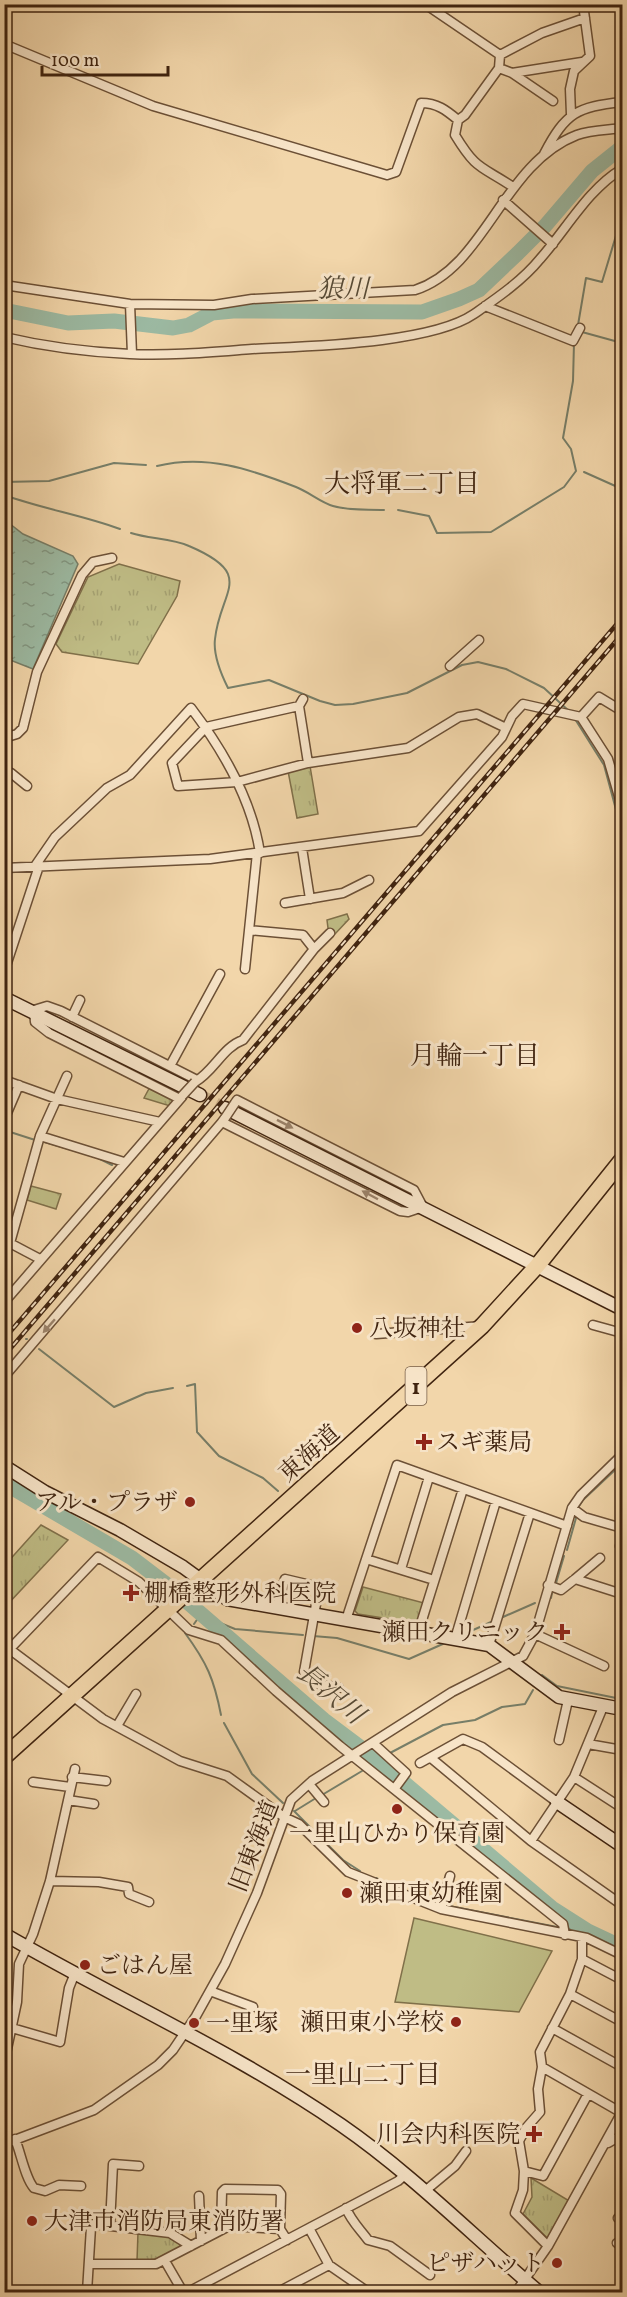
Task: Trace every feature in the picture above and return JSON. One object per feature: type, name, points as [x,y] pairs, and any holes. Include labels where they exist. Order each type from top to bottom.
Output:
[{"type":"highway","name":"東海道","points":[[4,1757],[482,1326],[537,1266],[621,1164]]},
{"type":"street","points":[[4,15],[12,4]]},
{"type":"street","points":[[425,4],[500,55]]},
{"type":"street","points":[[571,114],[571,81],[574,71],[590,56],[583,4]]},
{"type":"street","points":[[500,55],[542,33],[585,18]]},
{"type":"street","points":[[4,44],[153,106],[387,175],[396,172],[421,103],[432,103],[445,109],[458,120]]},
{"type":"street","points":[[500,55],[500,68],[465,115],[458,120],[455,135],[470,160],[478,168],[513,187]]},
{"type":"street","points":[[512,73],[530,68],[582,62]]},
{"type":"street","points":[[500,68],[512,73],[553,101]]},
{"type":"street","points":[[542,158],[571,114],[581,108],[622,102]]},
{"type":"street","points":[[4,285],[130,306],[214,305],[252,299],[415,290],[438,281],[451,268],[486,228],[513,187],[542,158],[578,134],[622,128]]},
{"type":"street","points":[[4,337],[49,348],[132,354],[284,348],[377,339],[450,326],[485,306],[522,278],[553,244],[580,208],[622,169]]},
{"type":"street","points":[[503,200],[553,244]]},
{"type":"street","points":[[130,306],[132,354]]},
{"type":"street","points":[[485,306],[573,341],[580,328]]},
{"type":"street","points":[[4,738],[17,734],[23,728],[37,672],[82,575],[93,562],[112,558]]},
{"type":"street","points":[[450,666],[479,640]]},
{"type":"street","points":[[577,717],[599,697],[622,711]]},
{"type":"street","points":[[309,763],[301,702],[206,727],[172,763],[178,786],[237,782],[309,763],[408,748],[459,717],[477,714],[506,728]]},
{"type":"street","points":[[4,868],[210,859],[419,831],[502,737],[512,716],[523,704],[577,717],[608,759],[622,807]]},
{"type":"street","points":[[4,972],[37,866],[55,837],[107,788],[130,775],[191,708],[206,727],[237,782],[256,824],[258,853],[245,969]]},
{"type":"street","points":[[4,773],[11,773],[27,786]]},
{"type":"street","points":[[302,848],[310,899]]},
{"type":"street","points":[[285,903],[343,893],[369,880]]},
{"type":"street","points":[[249,930],[303,935],[314,949]]},
{"type":"street","points":[[7,1299],[196,1081],[206,1077],[232,1043],[243,1040],[314,949],[330,933]]},
{"type":"street","points":[[170,1066],[220,974]]},
{"type":"street","points":[[4,998],[34,1010],[200,1095]]},
{"type":"street","points":[[72,1017],[80,1000]]},
{"type":"street","points":[[34,1010],[47,1006],[196,1081]]},
{"type":"street","points":[[34,1010],[35,1022],[49,1033],[181,1098]]},
{"type":"street","points":[[40,1259],[7,1241],[39,1140],[67,1076]]},
{"type":"street","points":[[4,1080],[57,1099],[160,1122]]},
{"type":"street","points":[[4,1120],[19,1085]]},
{"type":"street","points":[[4,1377],[226,1113],[423,1207],[622,1309]]},
{"type":"street","points":[[39,1140],[124,1162]]},
{"type":"street","points":[[593,1325],[622,1333]]},
{"type":"street","points":[[376,1334],[482,1326]]},
{"type":"street","name":"旧東海道","points":[[4,2144],[94,2110],[158,2065],[185,2034],[210,1991],[249,1912],[291,1800],[309,1784],[452,1692],[527,1651],[535,1634],[572,1508],[581,1495],[622,1455]]},
{"type":"street","points":[[346,1620],[397,1465],[567,1526]]},
{"type":"street","points":[[4,1466],[45,1492],[145,1545],[227,1599],[489,1645],[550,1693],[568,1700],[622,1709]]},
{"type":"street","points":[[400,1569],[429,1477]]},
{"type":"street","points":[[418,1633],[463,1489]]},
{"type":"street","points":[[455,1639],[496,1501]]},
{"type":"street","points":[[572,1508],[584,1517],[622,1528]]},
{"type":"street","points":[[489,1645],[530,1513]]},
{"type":"street","points":[[565,1935],[563,1924],[354,1756],[276,1691],[221,1640],[189,1630],[177,1600],[139,1582],[98,1557],[6,1650],[103,1719],[180,1761],[223,1774],[284,1817],[299,1824],[348,1872],[441,1909],[565,1935],[582,1938],[622,1955]]},
{"type":"street","points":[[548,1585],[561,1590],[600,1558]]},
{"type":"street","points":[[366,1559],[434,1580]]},
{"type":"street","points":[[276,1608],[285,1579],[319,1587],[304,1672],[314,1683],[339,1688]]},
{"type":"street","points":[[575,1579],[622,1594]]},
{"type":"street","points":[[535,1634],[604,1666]]},
{"type":"street","points":[[117,1726],[136,1694]]},
{"type":"street","points":[[558,1740],[568,1700]]},
{"type":"street","points":[[531,1841],[574,1777],[603,1707]]},
{"type":"street","points":[[420,1763],[463,1739],[482,1747],[622,1846]]},
{"type":"street","points":[[373,1743],[405,1773],[395,1788]]},
{"type":"street","points":[[588,1744],[622,1750]]},
{"type":"street","points":[[431,1758],[531,1841],[622,1905]]},
{"type":"street","points":[[4,2063],[12,2028],[19,1964],[50,1881],[74,1773],[106,1781]]},
{"type":"street","points":[[574,1777],[622,1808]]},
{"type":"street","points":[[33,1782],[70,1787]]},
{"type":"street","points":[[309,1784],[324,1802]]},
{"type":"street","points":[[68,1800],[94,1804]]},
{"type":"street","points":[[441,1909],[450,1876]]},
{"type":"street","points":[[50,1881],[99,1882],[128,1887],[129,1894],[149,1902]]},
{"type":"street","points":[[4,1934],[312,2105],[406,2174],[539,2292]]},
{"type":"street","points":[[548,2246],[515,2212],[523,2190],[524,2171],[519,2141],[526,2128],[540,2112],[538,2089],[542,2067],[540,2052],[570,1994],[582,1959],[582,1938]]},
{"type":"street","points":[[582,1959],[622,1980]]},
{"type":"street","points":[[12,2028],[60,2042],[69,1988],[75,1973]]},
{"type":"street","points":[[210,1991],[253,2007]]},
{"type":"street","points":[[570,1994],[622,2022]]},
{"type":"street","points":[[552,2028],[622,2067]]},
{"type":"street","points":[[516,2292],[548,2246],[622,2112],[542,2067]]},
{"type":"street","points":[[524,2171],[543,2176],[588,2094]]},
{"type":"street","points":[[602,2148],[622,2135]]},
{"type":"street","points":[[15,2139],[24,2160],[28,2180],[34,2188],[45,2191],[59,2185],[81,2186]]},
{"type":"street","points":[[425,2191],[455,2166],[466,2151]]},
{"type":"street","points":[[110,2225],[113,2164],[139,2166]]},
{"type":"street","points":[[188,2292],[406,2174]]},
{"type":"street","points":[[221,2230],[222,2192],[225,2189],[278,2190],[281,2194],[280,2229],[287,2240]]},
{"type":"street","points":[[199,2196],[201,2241]]},
{"type":"street","points":[[345,2208],[351,2222],[359,2226],[368,2240],[390,2246],[430,2275]]},
{"type":"street","points":[[87,2292],[91,2227],[94,2224],[170,2233],[191,2246]]},
{"type":"street","points":[[89,2264],[147,2265],[165,2261],[229,2226],[280,2229]]},
{"type":"street","points":[[309,2228],[329,2265],[366,2292]]},
{"type":"street","points":[[165,2261],[183,2292]]},
{"type":"street","points":[[278,2292],[329,2265]]},
{"type":"green space","points":[[119,564],[180,581],[177,596],[138,664],[62,652],[56,644],[88,577]]},
{"type":"green space","points":[[310,766],[318,814],[297,818],[288,771]]},
{"type":"green space","points":[[347,914],[349,919],[335,934],[328,928],[327,920]]},
{"type":"green space","points":[[151,1085],[176,1099],[170,1106],[144,1098]]},
{"type":"green space","points":[[31,1186],[61,1194],[56,1209],[27,1200]]},
{"type":"green space","points":[[41,1525],[68,1540],[5,1607],[5,1565]]},
{"type":"green space","points":[[363,1587],[424,1603],[419,1621],[415,1623],[358,1614],[355,1611]]},
{"type":"green space","points":[[414,1918],[552,1951],[519,2012],[395,2002]]},
{"type":"green space","points":[[531,2178],[571,2202],[549,2240],[523,2214],[532,2197]]},
{"type":"green space","points":[[138,2232],[166,2235],[182,2241],[183,2246],[157,2259],[137,2261]]},
{"type":"water","points":[[5,520],[23,534],[73,556],[78,564],[33,669],[5,658]]},
{"type":"waterway","name":"狼川","points":[[4,310],[68,323],[114,321],[173,328],[189,325],[212,313],[233,311],[422,312],[479,290],[545,226],[592,171],[622,147]]},
{"type":"waterway","points":[[578,325],[586,278],[602,282],[618,229],[622,229]]},
{"type":"waterway","points":[[582,332],[622,343]]},
{"type":"waterway","points":[[574,343],[573,381],[563,438],[571,449],[576,471]]},
{"type":"waterway","points":[[157,466],[193,462],[228,465],[262,474],[296,487],[339,508],[384,510]]},
{"type":"waterway","points":[[4,482],[49,481],[114,463],[146,465]]},
{"type":"waterway","points":[[398,510],[429,516],[437,533],[491,532],[564,487],[576,471]]},
{"type":"waterway","points":[[584,472],[622,489]]},
{"type":"waterway","points":[[4,495],[120,529]]},
{"type":"waterway","points":[[131,533],[175,541],[189,546],[210,556],[222,566],[228,575],[227,596],[215,639],[218,664],[228,688],[269,680],[320,701],[335,705],[353,704],[407,693],[462,665],[478,662],[506,669],[544,688],[570,712]]},
{"type":"waterway","points":[[575,719],[604,765],[618,817],[622,821]]},
{"type":"waterway","points":[[4,1130],[35,1140]]},
{"type":"waterway","points":[[41,1141],[79,1152]]},
{"type":"waterway","points":[[98,1158],[112,1165]]},
{"type":"waterway","points":[[39,1349],[114,1407],[146,1393],[173,1388]]},
{"type":"waterway","points":[[187,1386],[195,1384],[197,1432],[219,1456],[263,1478],[278,1491]]},
{"type":"waterway","points":[[579,1506],[616,1469]]},
{"type":"waterway","name":"長沢川","points":[[4,1483],[132,1558],[170,1587],[324,1720],[376,1759],[552,1908],[588,1931],[622,1947]]},
{"type":"waterway","points":[[567,1550],[576,1518]]},
{"type":"waterway","points":[[556,1583],[564,1556]]},
{"type":"waterway","points":[[551,1598],[552,1593]]},
{"type":"waterway","points":[[503,1617],[535,1603]]},
{"type":"waterway","points":[[194,1624],[201,1614]]},
{"type":"waterway","points":[[203,1616],[235,1629],[303,1635]]},
{"type":"waterway","points":[[462,1635],[491,1622]]},
{"type":"waterway","points":[[185,1633],[209,1672],[221,1715]]},
{"type":"waterway","points":[[313,1636],[337,1638],[409,1659],[445,1643]]},
{"type":"waterway","points":[[541,1677],[542,1675],[557,1686],[621,1699]]},
{"type":"waterway","points":[[390,1753],[443,1725],[475,1720],[502,1707],[525,1704],[533,1690]]},
{"type":"waterway","points":[[224,1723],[252,1774],[283,1803]]},
{"type":"waterway","name":"長沢川","points":[[374,1763],[385,1756]]},
{"type":"waterway","points":[[322,1795],[362,1771]]},
{"type":"waterway","points":[[295,1811],[316,1798]]},
{"type":"waterway","points":[[294,1811],[343,1860],[360,1871]]},
{"type":"waterway","points":[[376,1878],[382,1881]]},
{"type":"waterway","points":[[413,1893],[436,1902]]},
{"type":"waterway","points":[[449,1906],[557,1927]]},
{"type":"waterway","points":[[569,1928],[581,1930]]},
{"type":"tunnel","points":[[200,1095],[225,1108]]},
{"type":"railway","points":[[4,1339],[622,618]]},
{"type":"railway","points":[[4,1356],[622,634]]},
{"type":"place","name":"八坂神社","points":[[357,1328]]},
{"type":"place","name":"スギ薬局","points":[[424,1442]]},
{"type":"place","name":"アル・プラザ","points":[[190,1502]]},
{"type":"place","name":"棚橋整形外科医院","points":[[131,1593]]},
{"type":"place","name":"瀬田クリニック","points":[[562,1632]]},
{"type":"place","name":"一里山ひかり保育園","points":[[397,1809]]},
{"type":"place","name":"瀬田東幼稚園","points":[[347,1893]]},
{"type":"place","name":"ごはん屋","points":[[85,1965]]},
{"type":"place","name":"瀬田東小学校","points":[[456,2022]]},
{"type":"place","name":"一里塚","points":[[194,2023]]},
{"type":"place","name":"川会内科医院","points":[[534,2134]]},
{"type":"place","name":"大津市消防局東消防署","points":[[32,2221]]},
{"type":"place","name":"ピザハット","points":[[557,2263]]},
{"type":"district","name":"大将軍二丁目","points":[[402,483]]},
{"type":"district","name":"月輪一丁目","points":[[475,1055]]},
{"type":"district","name":"一里山二丁目","points":[[363,2074]]}]
